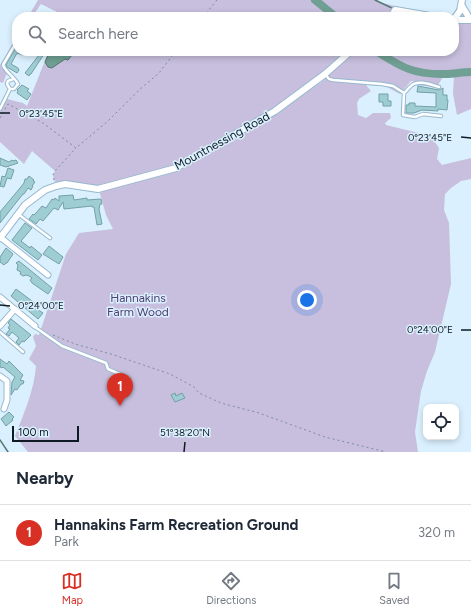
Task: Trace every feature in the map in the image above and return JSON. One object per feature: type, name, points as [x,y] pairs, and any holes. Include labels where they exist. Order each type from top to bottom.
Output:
[{"type":"street","points":[[459,20],[471,19],[462,3]]},
{"type":"street","points":[[459,12],[462,3]]},
{"type":"street","points":[[394,12],[395,10],[407,12]]},
{"type":"street","name":"Mountnessing Road","points":[[0,237],[25,205],[45,190],[65,184],[98,189],[176,168],[275,111],[325,74],[345,56]]},
{"type":"street","points":[[0,237],[48,275]]},
{"type":"street","points":[[0,297],[35,326]]},
{"type":"street","points":[[0,326],[15,309]]},
{"type":"street","points":[[0,376],[7,381],[7,400],[4,410]]},
{"type":"lane","points":[[10,89],[14,89],[18,84],[7,73],[3,65],[12,50]]},
{"type":"lane","points":[[325,74],[329,79],[333,80],[393,86],[404,93]]},
{"type":"lane","points":[[0,109],[10,89],[8,87],[8,81],[14,79]]},
{"type":"lane","points":[[439,87],[414,83],[404,93],[403,114],[415,117],[423,114],[441,116]]},
{"type":"lane","points":[[18,214],[50,238]]},
{"type":"lane","points":[[35,326],[62,346],[106,363],[108,369],[129,378]]},
{"type":"lane","points":[[0,332],[23,352]]},
{"type":"path","points":[[207,12],[217,0]]},
{"type":"path","points":[[56,186],[53,175],[55,171],[76,148],[108,121],[159,72],[172,56]]},
{"type":"path","points":[[0,118],[8,104],[43,123],[76,148]]},
{"type":"path","points":[[51,334],[75,344],[111,354],[170,374],[194,387],[199,393],[221,403],[259,413],[325,437],[386,452]]},
{"type":"green space","points":[[38,0],[377,0],[382,3],[422,12],[57,12],[41,4],[35,12],[31,12]]},
{"type":"green space","name":"Hannakins Farm Wood","points":[[461,0],[465,1],[467,9],[471,13],[471,109],[457,115],[453,94],[454,76],[443,77],[438,85],[411,81],[400,94],[385,86],[366,85],[371,91],[359,99],[357,103],[358,115],[366,118],[373,113],[390,113],[391,118],[385,123],[386,125],[431,136],[439,148],[437,159],[442,165],[471,158],[471,179],[461,181],[445,194],[444,210],[449,223],[451,284],[435,352],[421,391],[415,432],[418,452],[28,452],[15,436],[28,402],[35,375],[36,366],[29,359],[36,346],[33,337],[35,334],[39,335],[66,254],[79,233],[113,229],[106,215],[99,190],[56,186],[53,175],[55,171],[32,151],[24,164],[0,142],[0,112],[7,99],[23,103],[27,106],[47,56],[459,56],[459,12],[454,12]],"holes":[[[322,74],[325,79],[275,111],[268,112]]]},
{"type":"green space","points":[[12,45],[12,48],[1,67],[7,73],[3,83],[0,82],[0,65]]},
{"type":"shaded area","points":[[48,56],[71,56],[68,60],[65,59],[52,68],[48,67],[45,62]]},
{"type":"building","points":[[12,55],[12,56],[15,56],[11,64],[19,70],[17,73],[6,65]]},
{"type":"building","points":[[38,56],[43,56],[29,76],[25,73]]},
{"type":"building","points":[[22,85],[29,89],[27,91],[31,94],[27,100],[17,93],[17,90]]},
{"type":"building","points":[[418,86],[439,90],[443,88],[443,95],[447,95],[448,100],[447,110],[422,110],[414,113],[406,113],[406,105],[409,105],[409,103],[415,103],[415,106],[436,107],[436,93],[417,92]]},
{"type":"building","points":[[379,94],[388,94],[388,101],[391,101],[391,106],[383,106],[383,102],[379,102]]},
{"type":"building","points":[[0,158],[9,162],[16,160],[18,163],[6,167],[0,165]]},
{"type":"building","points":[[8,168],[14,170],[11,179],[7,178],[4,187],[0,186],[2,176],[5,177]]},
{"type":"building","points":[[29,176],[35,182],[31,190],[28,188],[0,223],[0,212],[24,183],[25,179]]},
{"type":"building","points":[[73,195],[74,200],[87,198],[87,200],[101,199],[102,204],[100,204],[99,209],[102,224],[97,225],[94,207],[64,209],[63,202],[58,210],[54,208],[43,221],[40,219],[36,224],[29,219],[42,206],[46,208],[52,199],[54,200],[55,198],[59,201],[59,196]]},
{"type":"building","points":[[25,223],[32,228],[21,241],[30,248],[31,246],[42,255],[38,260],[12,240]]},
{"type":"building","points":[[49,246],[63,257],[59,264],[43,254]]},
{"type":"building","points":[[6,248],[13,254],[4,265],[0,262],[0,257]]},
{"type":"building","points":[[19,261],[52,288],[48,294],[32,283],[30,280],[32,278],[20,274],[21,272],[17,270],[18,265],[16,263]]},
{"type":"building","points":[[16,289],[36,304],[37,309],[43,313],[38,319],[11,296]]},
{"type":"building","points":[[11,319],[31,335],[19,345],[16,342],[19,338],[12,332],[9,336],[6,334],[10,329],[8,328],[10,325],[8,323]]},
{"type":"building","points":[[0,359],[7,364],[9,361],[23,375],[20,380],[24,381],[23,384],[21,384],[17,390],[15,389],[11,395],[12,382],[15,377],[3,367],[0,367]]},
{"type":"building","points":[[175,393],[176,396],[182,393],[185,398],[175,402],[171,395]]},
{"type":"building","points":[[9,412],[14,417],[12,419],[13,420],[6,426],[1,419]]},
{"type":"waterway","points":[[315,0],[330,12]]},
{"type":"waterway","points":[[375,0],[394,9]]},
{"type":"waterway","points":[[384,56],[408,69],[425,73],[449,74],[471,72]]},
{"type":"waterway","points":[[0,440],[8,452]]},
{"type":"place","name":"Hannakins Farm Recreation Ground","points":[[120,406]]}]
